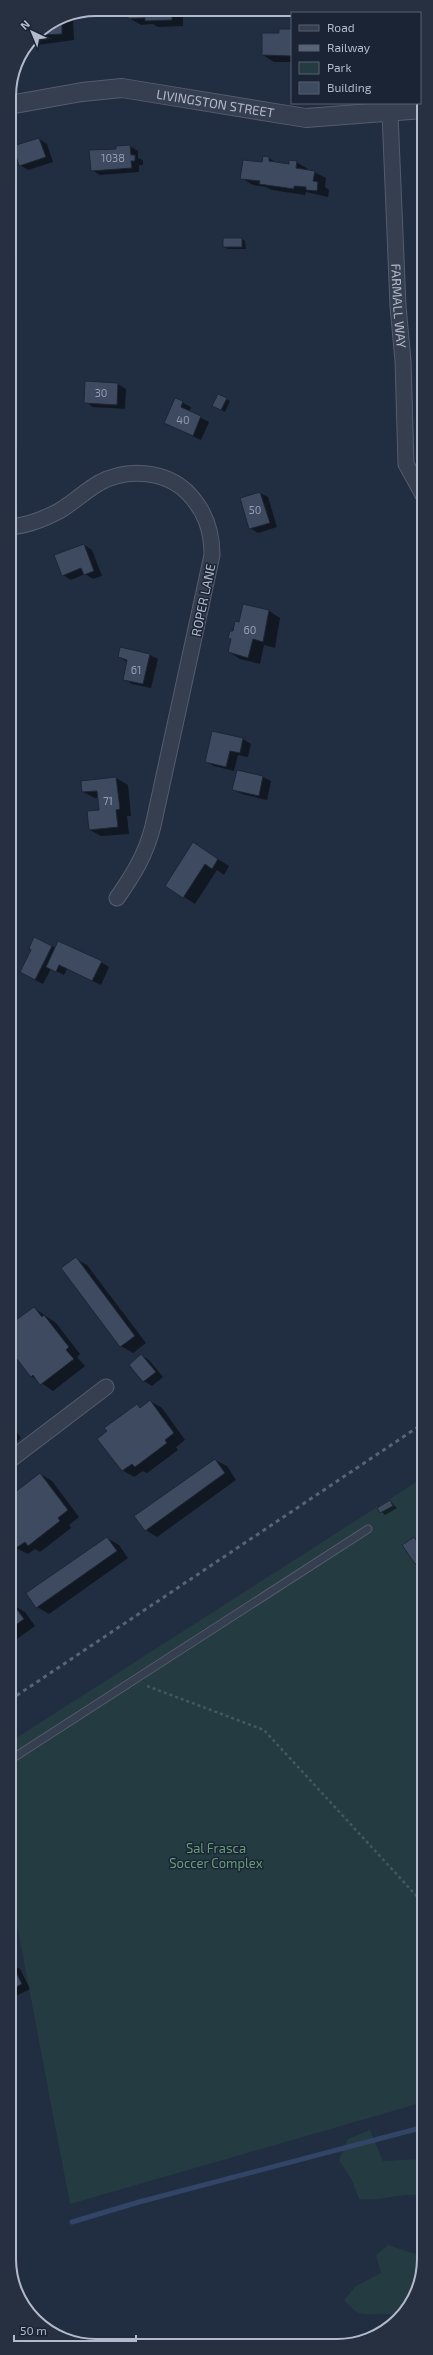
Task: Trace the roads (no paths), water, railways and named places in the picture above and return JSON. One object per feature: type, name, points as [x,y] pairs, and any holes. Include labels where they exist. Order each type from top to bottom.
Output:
[{"type":"street","name":"LIVINGSTON STREET","points":[[16,104],[82,92],[122,88],[306,118],[355,109],[390,113],[417,110]]},
{"type":"street","name":"FARMALL WAY","points":[[390,113],[398,306],[403,361],[406,464],[417,484]]},
{"type":"street","name":"ROPER LANE","points":[[16,526],[59,512],[98,483],[112,477],[142,473],[157,475],[183,489],[199,505],[209,525],[212,555],[153,826],[147,849],[138,868],[117,898]]},
{"type":"street","points":[[16,1455],[106,1387]]},
{"type":"lane","points":[[16,1756],[135,1682],[368,1529]]},
{"type":"waterway","points":[[72,2222],[139,2202],[417,2129]]},
{"type":"railway","points":[[16,1696],[417,1428]]},
{"type":"park label","name":"Sal Frasca Soccer Complex","points":[[216,1856]]}]
